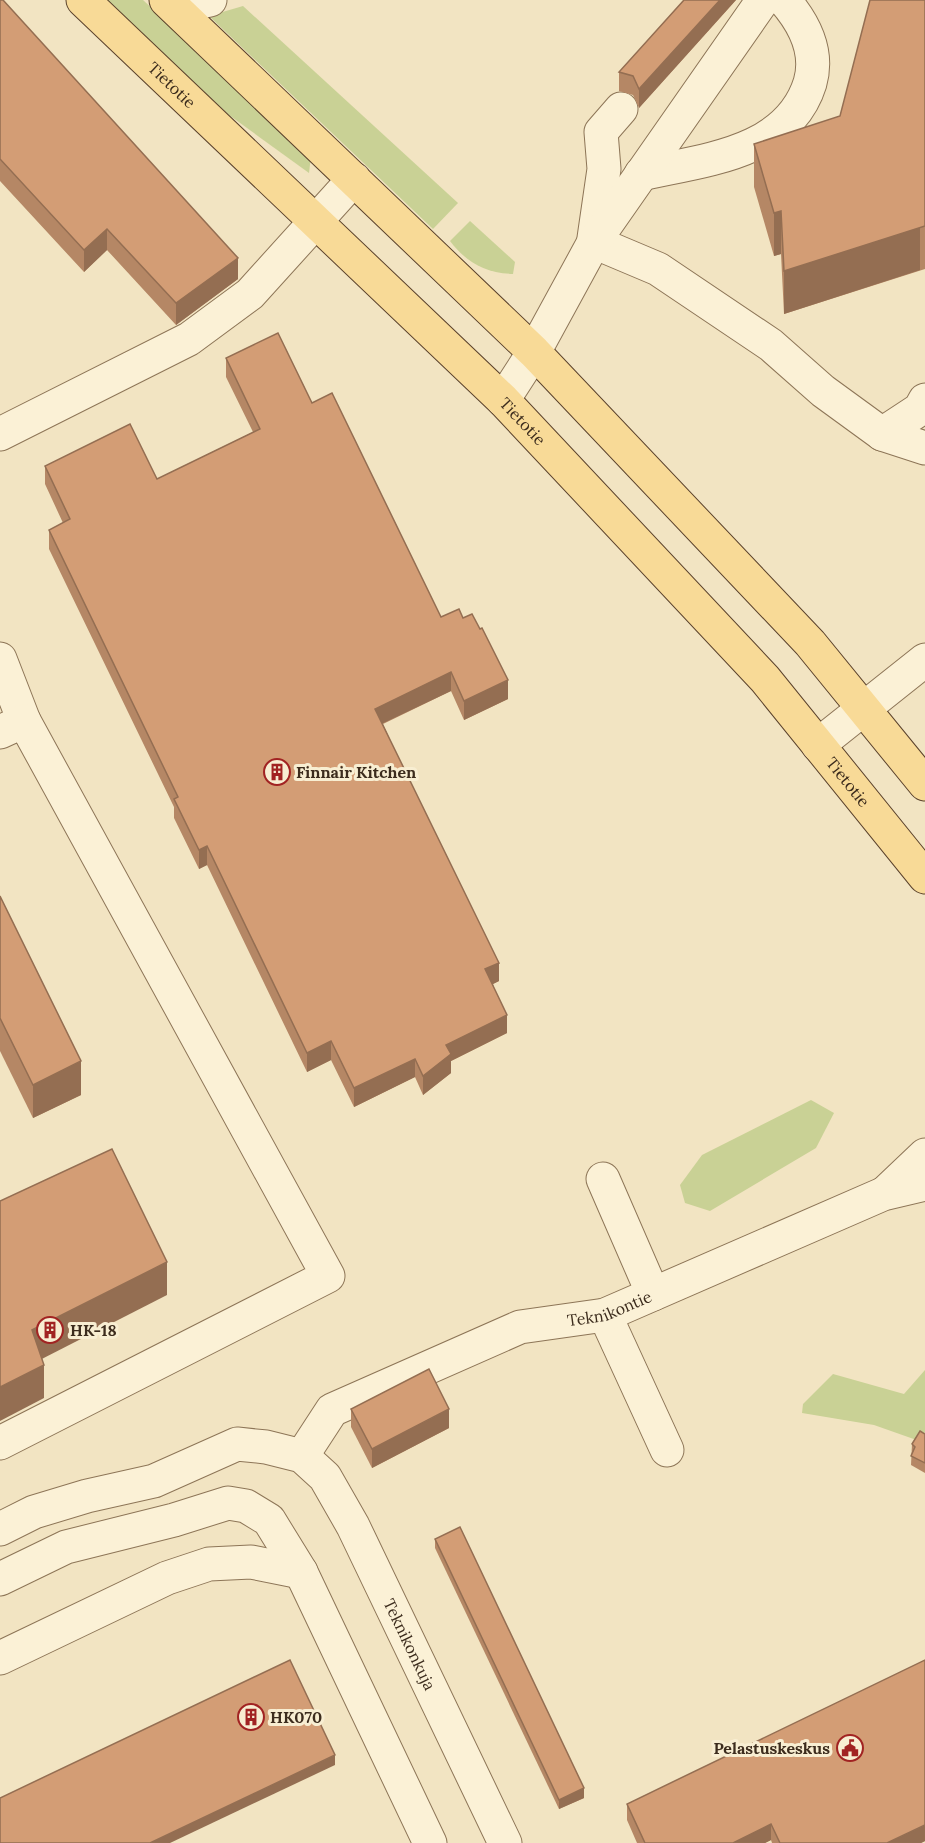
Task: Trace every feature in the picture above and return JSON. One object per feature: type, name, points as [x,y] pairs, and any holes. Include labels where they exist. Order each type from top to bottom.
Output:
[{"type":"main road","name":"Tietotie","points":[[83,0],[503,400],[757,670],[925,878]]},
{"type":"main road","points":[[171,4],[534,352],[810,643],[925,784]]},
{"type":"street","points":[[171,4],[210,0]]},
{"type":"street","points":[[503,400],[534,352],[594,243],[763,0]]},
{"type":"street","points":[[641,174],[718,157],[767,139],[788,124],[806,97],[814,69],[807,31],[784,0]]},
{"type":"street","points":[[594,243],[604,169],[601,132],[621,109]]},
{"type":"street","points":[[0,434],[189,339],[250,294],[354,178]]},
{"type":"street","points":[[594,243],[658,269],[771,345],[823,391],[882,434],[925,447]]},
{"type":"street","points":[[882,434],[920,410],[925,400]]},
{"type":"street","points":[[0,658],[12,727],[328,1276],[0,1443]]},
{"type":"street","points":[[818,745],[925,660]]},
{"type":"street","name":"Teknikontie","points":[[884,1194],[925,1155]]},
{"type":"street","points":[[603,1179],[653,1294]]},
{"type":"street","name":"Teknikontie","points":[[302,1456],[332,1410],[520,1327],[605,1315],[884,1194],[925,1184]]},
{"type":"street","points":[[605,1315],[667,1450]]},
{"type":"street","name":"Teknikonkuja","points":[[0,1529],[34,1512],[87,1496],[154,1481],[237,1444],[266,1447],[302,1456],[325,1477],[353,1526],[505,1843]]},
{"type":"street","points":[[0,1579],[66,1547],[174,1520],[228,1503],[246,1506],[269,1521],[301,1572],[430,1843]]},
{"type":"street","points":[[0,1658],[167,1578],[209,1564],[251,1562],[301,1572]]},
{"type":"green space","points":[[103,0],[143,0],[311,156],[309,173],[229,115]]},
{"type":"green space","points":[[243,6],[458,203],[433,229],[209,16]]},
{"type":"green space","points":[[470,221],[515,262],[513,274],[485,269],[477,265],[463,255],[450,241]]},
{"type":"green space","points":[[811,1100],[834,1113],[816,1148],[710,1211],[685,1203],[680,1185],[702,1155]]},
{"type":"green space","points":[[925,1370],[925,1443],[874,1425],[802,1413],[803,1404],[833,1374],[904,1394]]},
{"type":"building","points":[[0,0],[3,0],[238,258],[176,303],[107,229],[84,250],[0,159]]},
{"type":"building","points":[[684,0],[720,0],[639,89],[633,76],[619,72]]},
{"type":"building","points":[[870,0],[925,0],[925,226],[784,271],[781,211],[774,213],[754,144],[840,116]]},
{"type":"building","name":"Finnair Kitchen","points":[[278,333],[312,403],[332,393],[441,617],[459,609],[463,618],[472,614],[480,629],[482,628],[508,680],[464,701],[451,672],[375,709],[499,963],[485,969],[507,1015],[446,1045],[451,1054],[423,1076],[415,1059],[354,1088],[331,1041],[307,1053],[207,846],[199,850],[174,799],[178,797],[49,530],[70,519],[45,466],[130,424],[157,479],[260,429],[226,358]]},
{"type":"building","points":[[0,896],[81,1061],[33,1085],[0,1018]]},
{"type":"building","name":"HK-18","points":[[112,1149],[167,1262],[32,1330],[44,1365],[0,1387],[0,1201]]},
{"type":"building","points":[[429,1369],[449,1409],[372,1449],[351,1409]]},
{"type":"building","points":[[920,1431],[925,1434],[925,1463],[911,1456],[915,1447],[912,1444]]},
{"type":"building","points":[[460,1527],[584,1788],[559,1800],[435,1539]]},
{"type":"building","name":"HK070","points":[[290,1660],[335,1755],[150,1843],[0,1843],[0,1798]]},
{"type":"building","name":"Pelastuskeskus","points":[[925,1660],[925,1825],[887,1843],[780,1843],[771,1824],[733,1843],[645,1843],[627,1804]]},
{"type":"place","name":"Finnair Kitchen","points":[[277,772]]},
{"type":"place","name":"HK-18","points":[[50,1330]]},
{"type":"place","name":"HK070","points":[[251,1717]]},
{"type":"place","name":"Pelastuskeskus","points":[[850,1748]]}]
